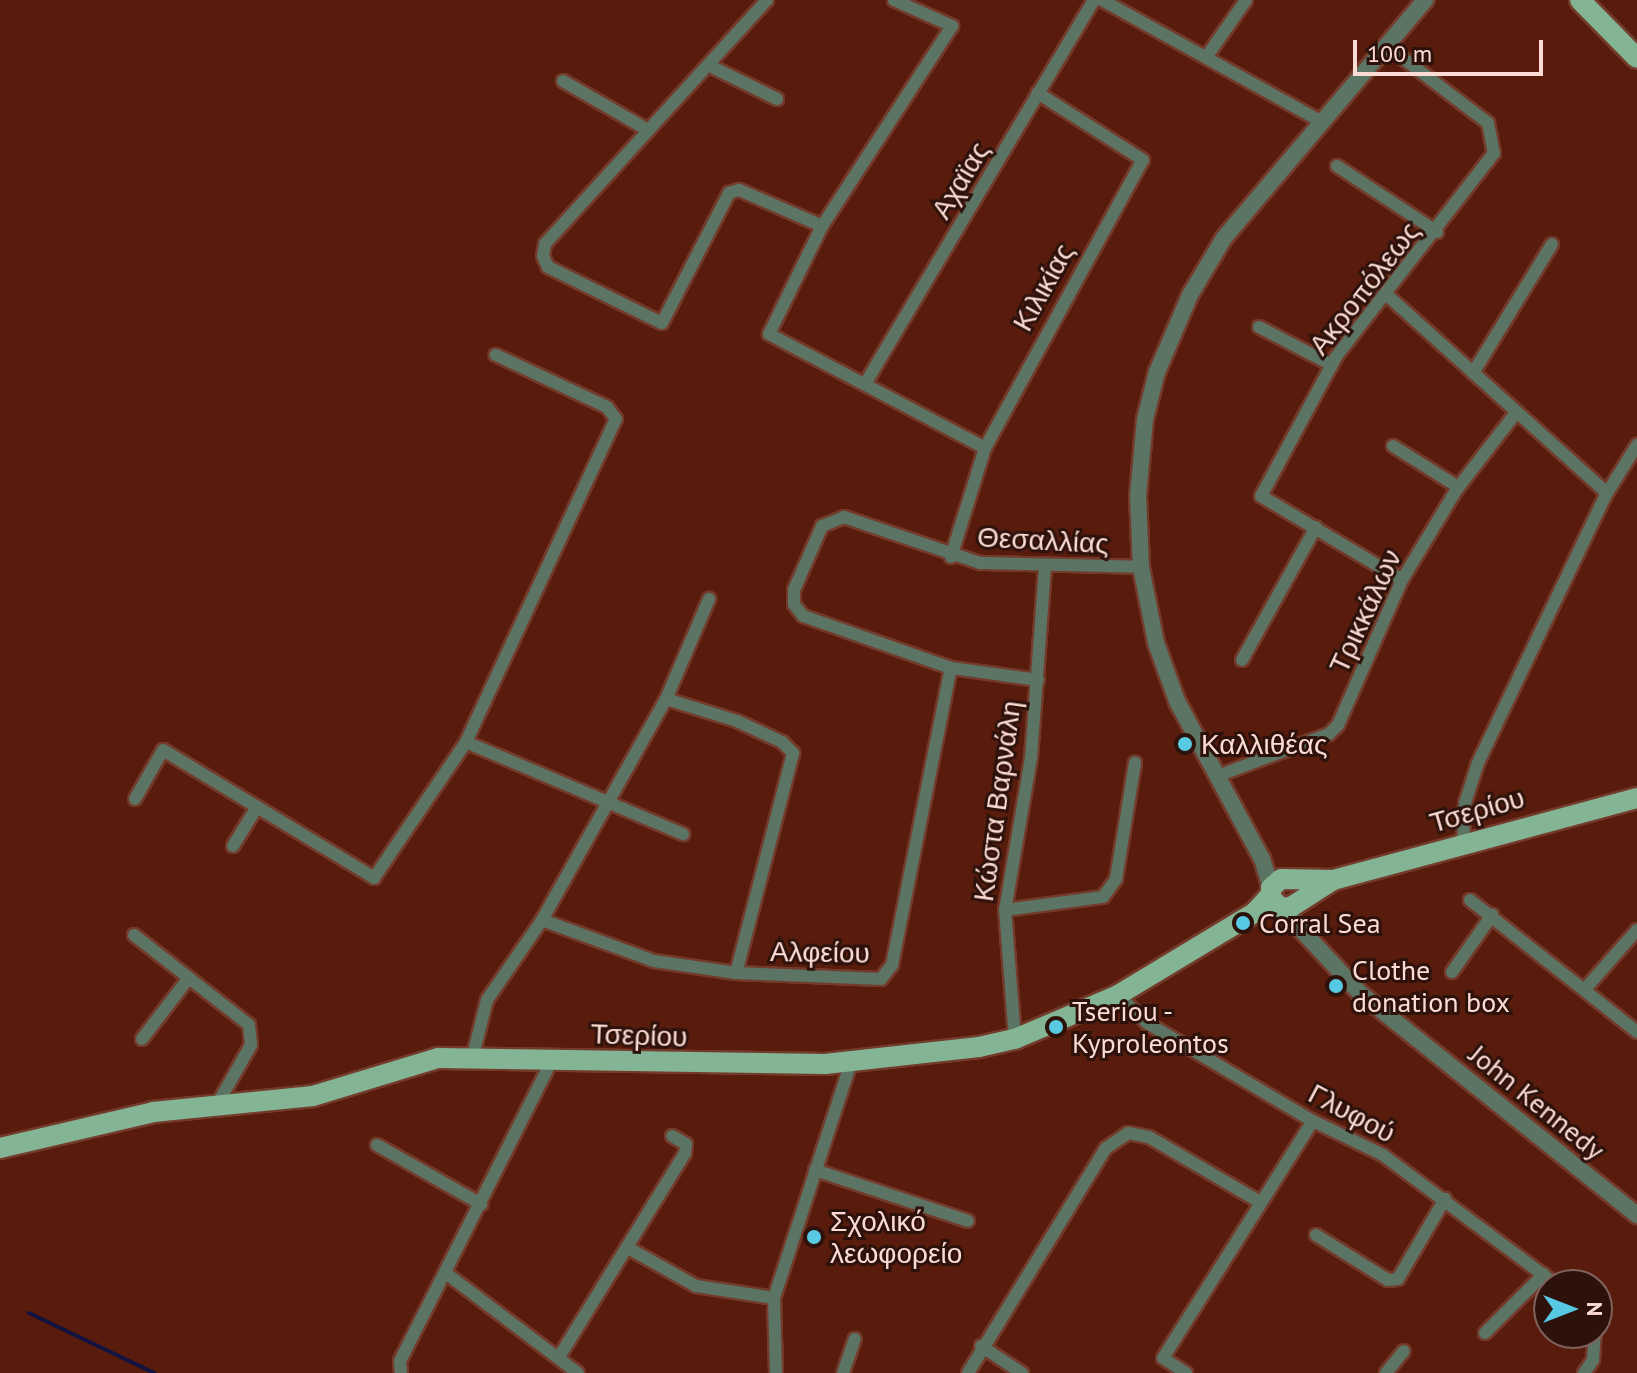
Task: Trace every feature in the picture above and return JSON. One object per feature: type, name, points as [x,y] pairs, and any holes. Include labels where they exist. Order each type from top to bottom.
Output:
[{"type":"main road","points":[[1587,3],[1637,58]]},
{"type":"main road","name":"Τσερίου","points":[[0,1148],[153,1112],[313,1096],[438,1058],[473,1055],[552,1060],[851,1062],[1015,1039],[1118,995],[1284,896],[1463,842],[1637,798]]},
{"type":"street","points":[[767,0],[545,244],[543,256],[548,267],[662,323],[729,193],[739,190],[822,226]]},
{"type":"street","points":[[894,0],[952,26],[822,226],[769,334],[985,448]]},
{"type":"street","name":"Αχαϊας","points":[[865,384],[1094,0]]},
{"type":"street","points":[[1102,0],[1320,121]]},
{"type":"street","points":[[1207,56],[1246,0]]},
{"type":"street","points":[[1220,775],[1177,701],[1156,643],[1141,567],[1138,496],[1145,419],[1157,372],[1190,295],[1224,238],[1425,0]]},
{"type":"street","name":"Ακροπόλεως","points":[[1387,46],[1488,123],[1494,137],[1489,166],[1332,365],[1261,496],[1402,580]]},
{"type":"street","points":[[708,65],[777,99]]},
{"type":"street","points":[[563,81],[648,130]]},
{"type":"street","name":"Κιλικίας","points":[[951,557],[985,448],[1143,160],[1038,93]]},
{"type":"street","points":[[1337,166],[1437,232]]},
{"type":"street","points":[[1473,373],[1552,244]]},
{"type":"street","points":[[1387,295],[1515,414],[1607,493]]},
{"type":"street","points":[[1259,327],[1332,365]]},
{"type":"street","points":[[135,799],[163,750],[374,878],[466,742],[616,419],[607,407],[496,355]]},
{"type":"street","name":"Τρικκάλων","points":[[1220,775],[1329,734],[1338,725],[1402,580],[1458,487],[1515,414]]},
{"type":"street","points":[[1463,842],[1465,803],[1477,765],[1607,493],[1637,445]]},
{"type":"street","points":[[1393,446],[1458,487]]},
{"type":"street","name":"Θεσαλλίας","points":[[951,668],[811,619],[798,611],[794,590],[822,526],[831,518],[844,517],[951,557],[1045,568],[1141,567]]},
{"type":"street","points":[[1242,660],[1316,527]]},
{"type":"street","name":"Κώστα Βαρνάλη","points":[[1015,1039],[1005,910],[1031,758],[1045,568]]},
{"type":"street","points":[[473,1055],[487,1000],[542,920],[666,699],[709,599]]},
{"type":"street","points":[[951,668],[1038,680]]},
{"type":"street","name":"Αλφείου","points":[[542,920],[654,961],[736,973],[869,980],[888,972],[951,668]]},
{"type":"street","points":[[666,699],[737,721],[782,742],[793,753],[736,973]]},
{"type":"street","points":[[466,742],[683,834]]},
{"type":"street","points":[[1005,910],[1103,897],[1116,879],[1135,763]]},
{"type":"street","name":"John Kennedy","points":[[1220,775],[1262,859],[1302,928],[1361,994],[1637,1215]]},
{"type":"street","points":[[233,846],[257,807]]},
{"type":"street","points":[[1470,900],[1586,988],[1637,1032]]},
{"type":"street","points":[[1452,972],[1492,915]]},
{"type":"street","points":[[1586,988],[1637,930]]},
{"type":"street","points":[[134,935],[249,1025],[252,1035],[215,1108]]},
{"type":"street","points":[[142,1039],[188,979]]},
{"type":"street","name":"Γλυφού","points":[[1118,995],[1147,1023],[1313,1121],[1383,1155],[1537,1269]]},
{"type":"street","points":[[401,1373],[400,1361],[447,1274],[552,1060]]},
{"type":"street","points":[[776,1373],[774,1298],[851,1062]]},
{"type":"street","points":[[1186,1373],[1163,1358],[1313,1121]]},
{"type":"street","points":[[968,1373],[981,1346],[1106,1148],[1128,1133],[1149,1137],[1260,1202]]},
{"type":"street","points":[[559,1357],[630,1249],[685,1153],[686,1144],[672,1136]]},
{"type":"street","points":[[377,1145],[481,1204]]},
{"type":"street","points":[[815,1170],[968,1221]]},
{"type":"street","points":[[1316,1235],[1388,1280],[1398,1279],[1445,1199]]},
{"type":"street","points":[[630,1249],[696,1286],[774,1298]]},
{"type":"street","points":[[447,1274],[578,1373]]},
{"type":"street","points":[[1485,1333],[1533,1285]]},
{"type":"street","points":[[843,1373],[855,1339]]},
{"type":"street","points":[[981,1346],[1022,1373]]},
{"type":"street","points":[[1584,1373],[1593,1360],[1594,1349]]},
{"type":"street","points":[[1386,1373],[1404,1351]]},
{"type":"waterway","points":[[29,1313],[154,1373]]},
{"type":"place","name":"Καλλιθέας","points":[[1185,744]]},
{"type":"place","name":"Corral Sea","points":[[1243,923]]},
{"type":"place","name":"Clothe donation box","points":[[1336,986]]},
{"type":"place","name":"Tseriou - Kyproleontos","points":[[1056,1027]]},
{"type":"place","name":"Σχολικό λεωφορείο","points":[[814,1237]]}]
